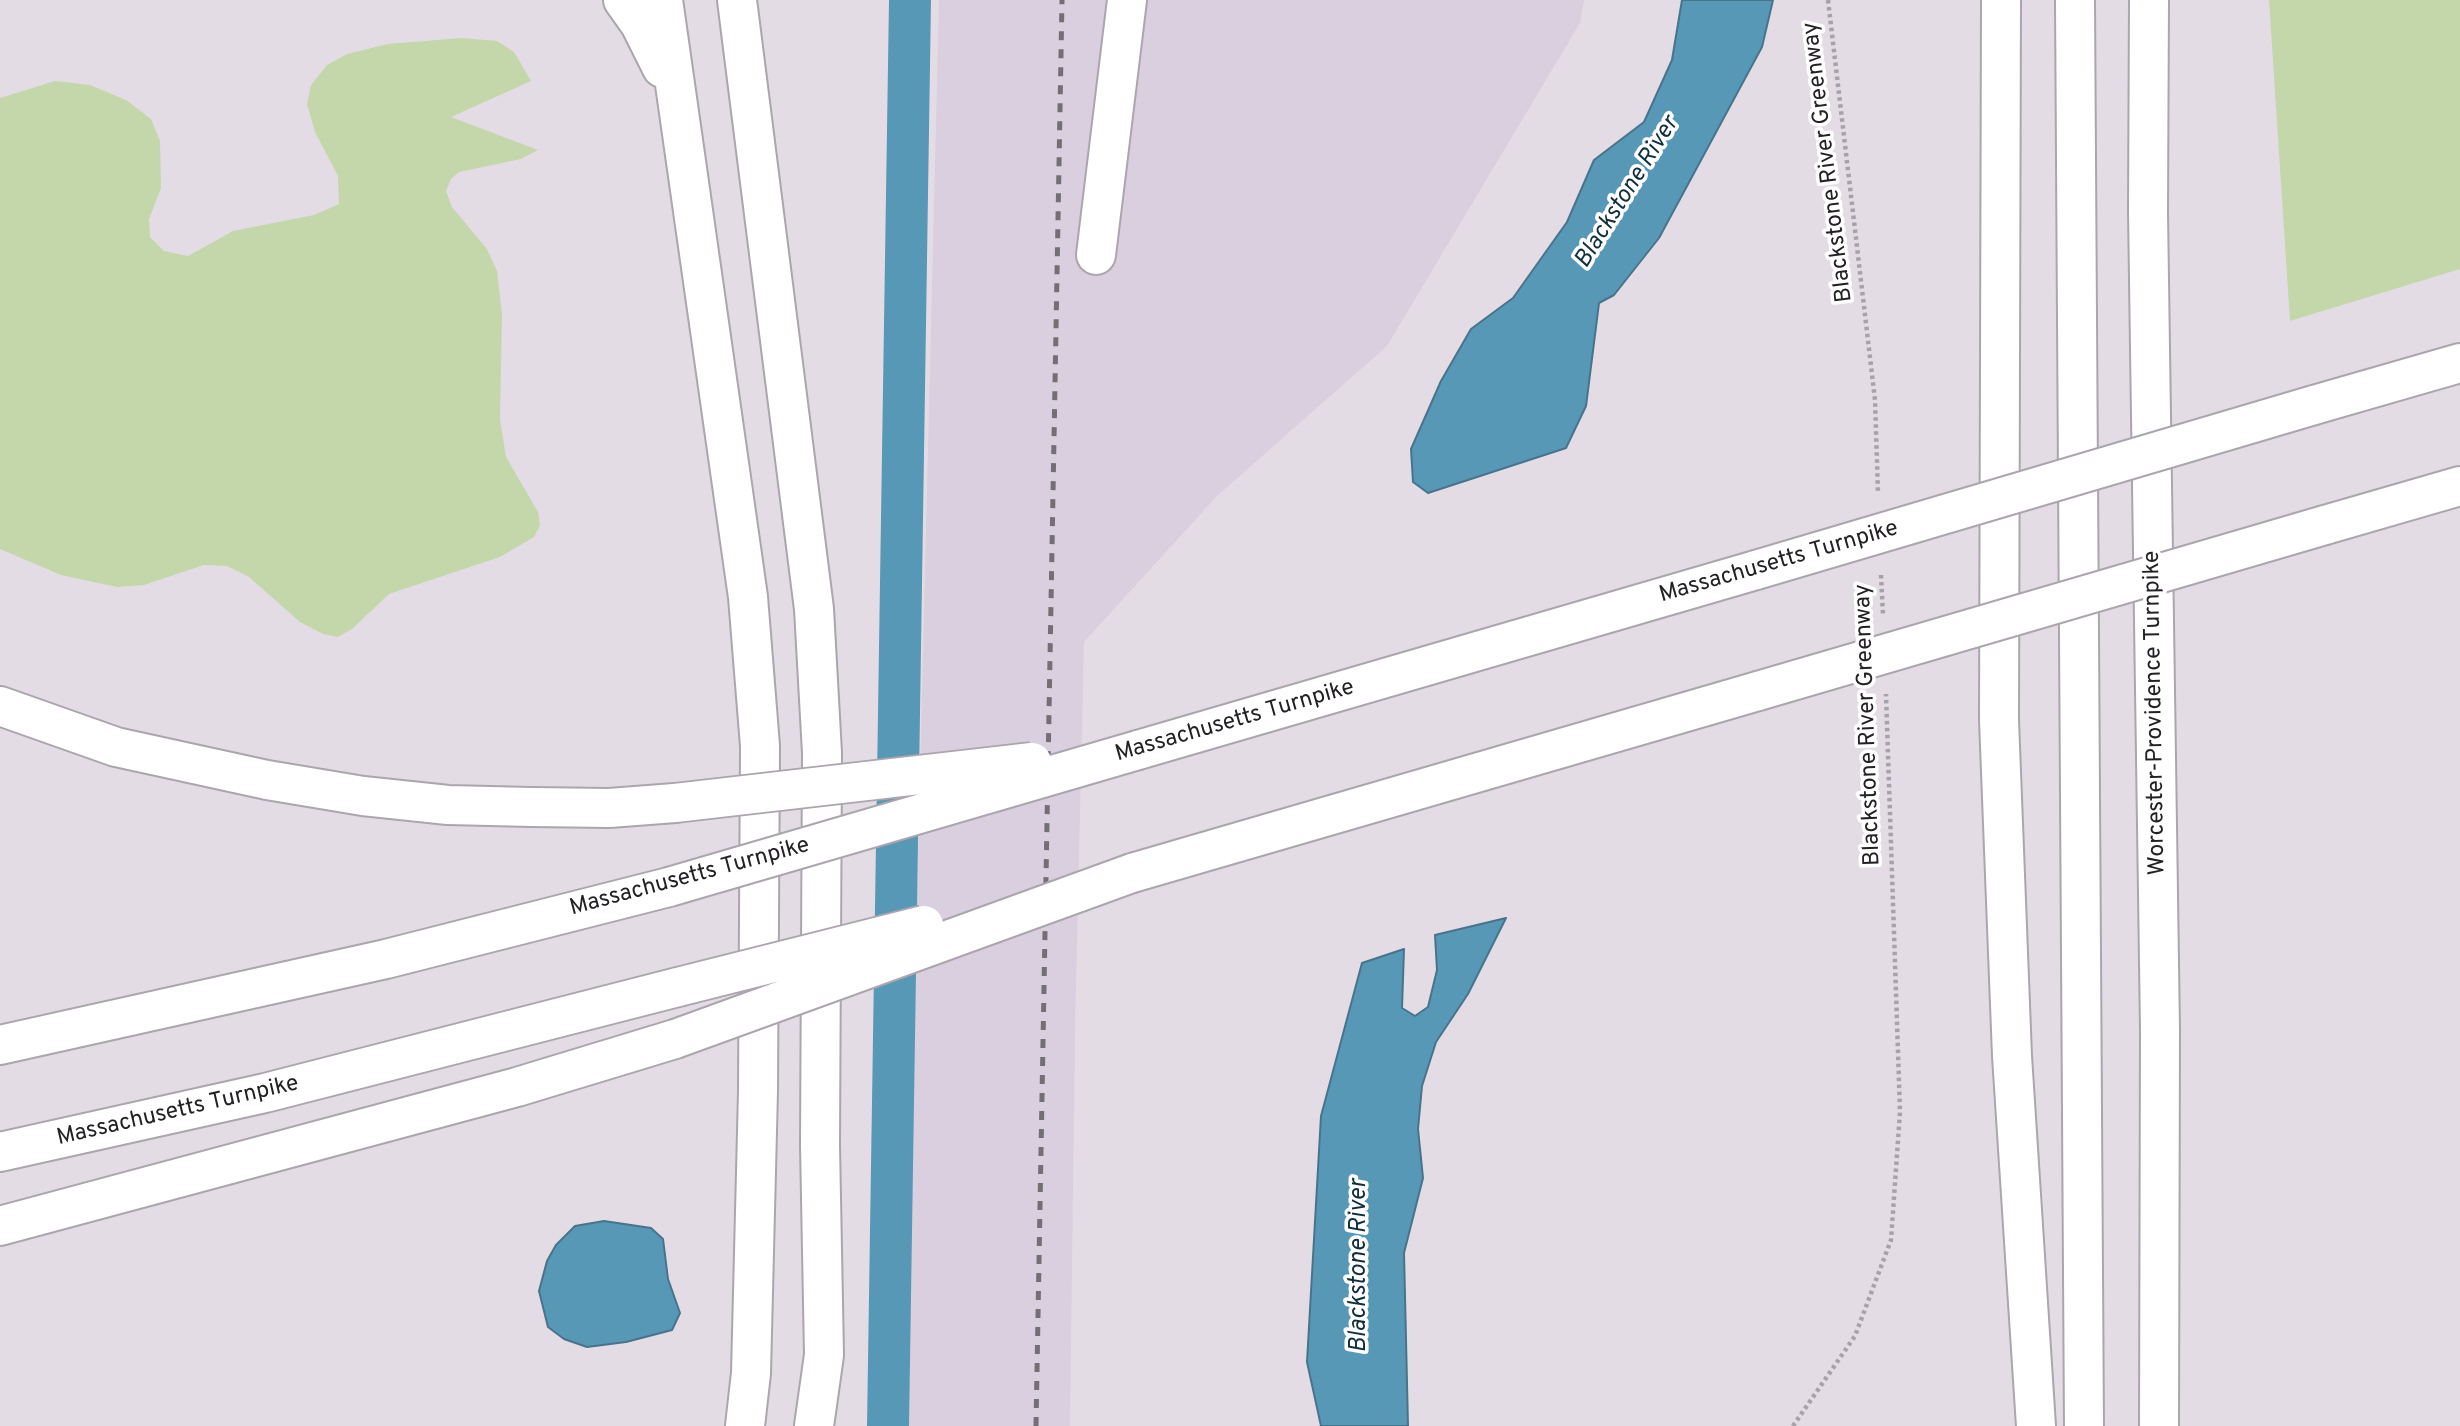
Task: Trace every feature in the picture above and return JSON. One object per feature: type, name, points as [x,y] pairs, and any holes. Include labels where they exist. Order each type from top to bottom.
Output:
[{"type":"main road","points":[[623,0],[640,24],[675,93]]},
{"type":"main road","points":[[663,0],[748,597],[760,746],[758,1091],[751,1373],[745,1426]]},
{"type":"main road","points":[[737,0],[814,609],[821,740],[820,1145],[824,1355],[814,1426]]},
{"type":"main road","points":[[1096,255],[1127,0]]},
{"type":"main road","points":[[2001,0],[1999,720],[2012,1056],[2036,1426]]},
{"type":"main road","points":[[2075,0],[2084,1426]]},
{"type":"main road","name":"Worcester-Providence Turnpike","points":[[2149,0],[2148,212],[2161,1030],[2159,1426]]},
{"type":"main road","name":"Massachusetts Turnpike","points":[[0,1045],[386,959],[669,887],[2460,363]]},
{"type":"main road","name":"Massachusetts Turnpike","points":[[0,1152],[265,1093],[1132,873],[2460,486]]},
{"type":"main road","points":[[0,706],[116,747],[267,780],[363,796],[490,806],[609,808],[675,803],[1138,750]]},
{"type":"main road","points":[[0,1226],[517,1087],[675,1039],[1132,873]]},
{"type":"path","name":"Blackstone River Greenway","points":[[1828,0],[1875,400],[1878,494]]},
{"type":"path","name":"Blackstone River Greenway","points":[[1881,562],[1884,629]]},
{"type":"path","name":"Blackstone River Greenway","points":[[1793,1426],[1855,1336],[1891,1240],[1900,1112],[1885,683]]},
{"type":"shaded area","points":[[939,0],[1584,0],[1580,23],[1387,346],[1217,496],[1084,642],[1070,1426],[904,1426]]},
{"type":"green space","points":[[2269,0],[2460,0],[2460,269],[2290,321]]},
{"type":"green space","points":[[461,38],[497,41],[514,52],[531,81],[451,117],[538,150],[521,159],[459,172],[451,179],[446,191],[452,207],[487,249],[497,271],[502,314],[500,419],[506,457],[538,512],[540,525],[534,537],[500,557],[389,594],[352,629],[338,637],[323,634],[300,622],[249,577],[227,566],[204,565],[144,585],[117,587],[61,575],[0,549],[0,98],[55,81],[90,85],[126,100],[151,119],[160,141],[161,188],[149,219],[150,237],[164,251],[188,256],[233,231],[314,215],[339,204],[338,176],[315,132],[307,104],[311,85],[327,65],[347,54],[388,44]]},
{"type":"water","name":"Blackstone River","points":[[1682,0],[1773,0],[1762,47],[1659,238],[1614,295],[1599,303],[1586,406],[1566,448],[1428,493],[1413,482],[1411,449],[1441,381],[1471,329],[1513,298],[1567,222],[1594,160],[1644,122],[1672,60]]},
{"type":"water","name":"Blackstone River","points":[[1506,918],[1468,994],[1436,1042],[1422,1086],[1418,1129],[1423,1178],[1404,1253],[1408,1426],[1321,1426],[1307,1362],[1321,1116],[1362,963],[1404,949],[1402,1008],[1415,1016],[1428,1007],[1437,970],[1435,935]]},
{"type":"water","points":[[604,1221],[651,1228],[663,1239],[668,1279],[680,1313],[672,1330],[626,1342],[587,1347],[564,1339],[548,1327],[539,1291],[547,1261],[556,1245],[575,1226]]},
{"type":"waterway","points":[[888,1426],[910,0]]},
{"type":"railway","points":[[1036,1426],[1062,0]]}]
